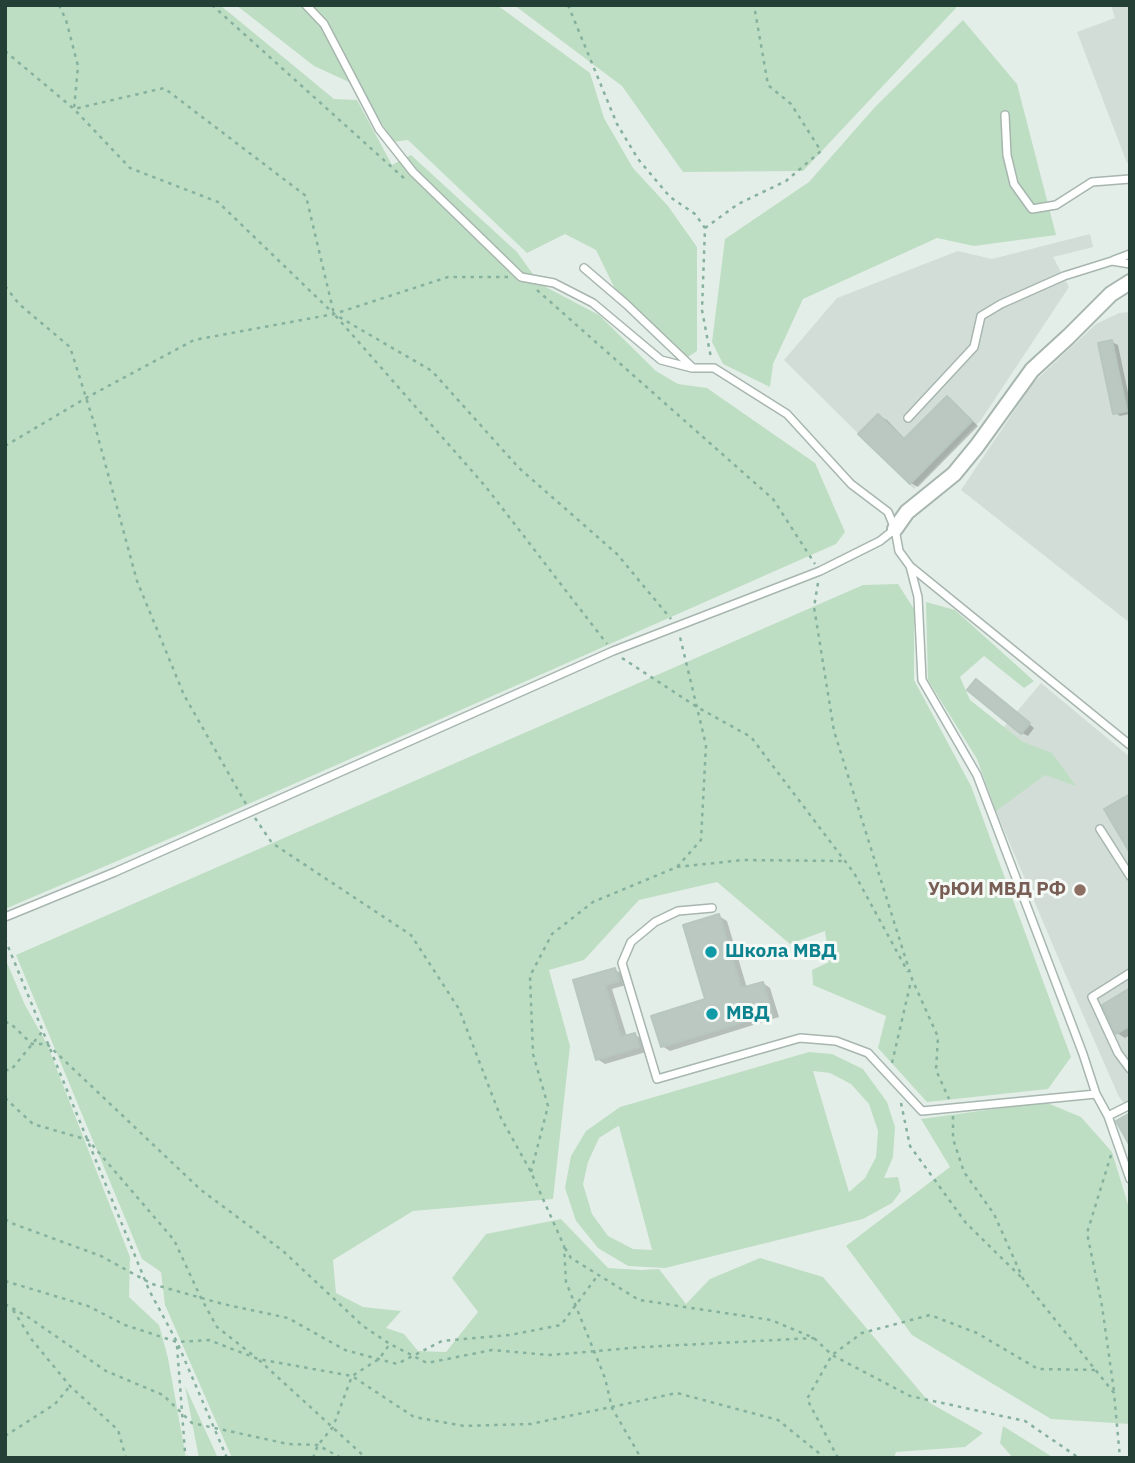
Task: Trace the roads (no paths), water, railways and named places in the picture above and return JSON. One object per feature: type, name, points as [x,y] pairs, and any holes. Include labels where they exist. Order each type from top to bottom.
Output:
[{"type":"street","points":[[895,529],[907,512],[954,474],[1032,370],[1111,294],[1130,282]]},
{"type":"lane","points":[[306,5],[324,23],[379,130],[413,172],[522,277],[554,283],[593,303],[661,360],[692,368],[714,368],[787,414],[850,484],[888,512],[895,529],[899,551],[910,566],[1130,746]]},
{"type":"lane","points":[[1005,115],[1007,155],[1014,184],[1032,209],[1056,205],[1092,182],[1130,179]]},
{"type":"lane","points":[[908,418],[974,347],[981,316],[1001,304],[1064,276],[1130,254]]},
{"type":"lane","points":[[1112,261],[1130,264]]},
{"type":"lane","points":[[584,268],[626,303],[692,368]]},
{"type":"lane","points":[[5,917],[114,872],[613,652],[820,571],[880,541],[895,529]]},
{"type":"lane","points":[[910,566],[918,597],[922,680],[977,775],[1130,1179]]},
{"type":"lane","points":[[1100,829],[1130,876]]},
{"type":"lane","points":[[712,908],[678,911],[655,922],[631,942],[622,963],[657,1079],[800,1038],[836,1041],[867,1053],[922,1111],[1096,1094]]},
{"type":"lane","points":[[1130,972],[1092,996],[1118,1053],[1130,1069]]},
{"type":"lane","points":[[1108,1116],[1130,1105]]},
{"type":"place","name":"УрЮИ МВД РФ","points":[[1080,890]]},
{"type":"place","name":"Школа МВД","points":[[711,952]]},
{"type":"place","name":"МВД","points":[[712,1014]]}]
